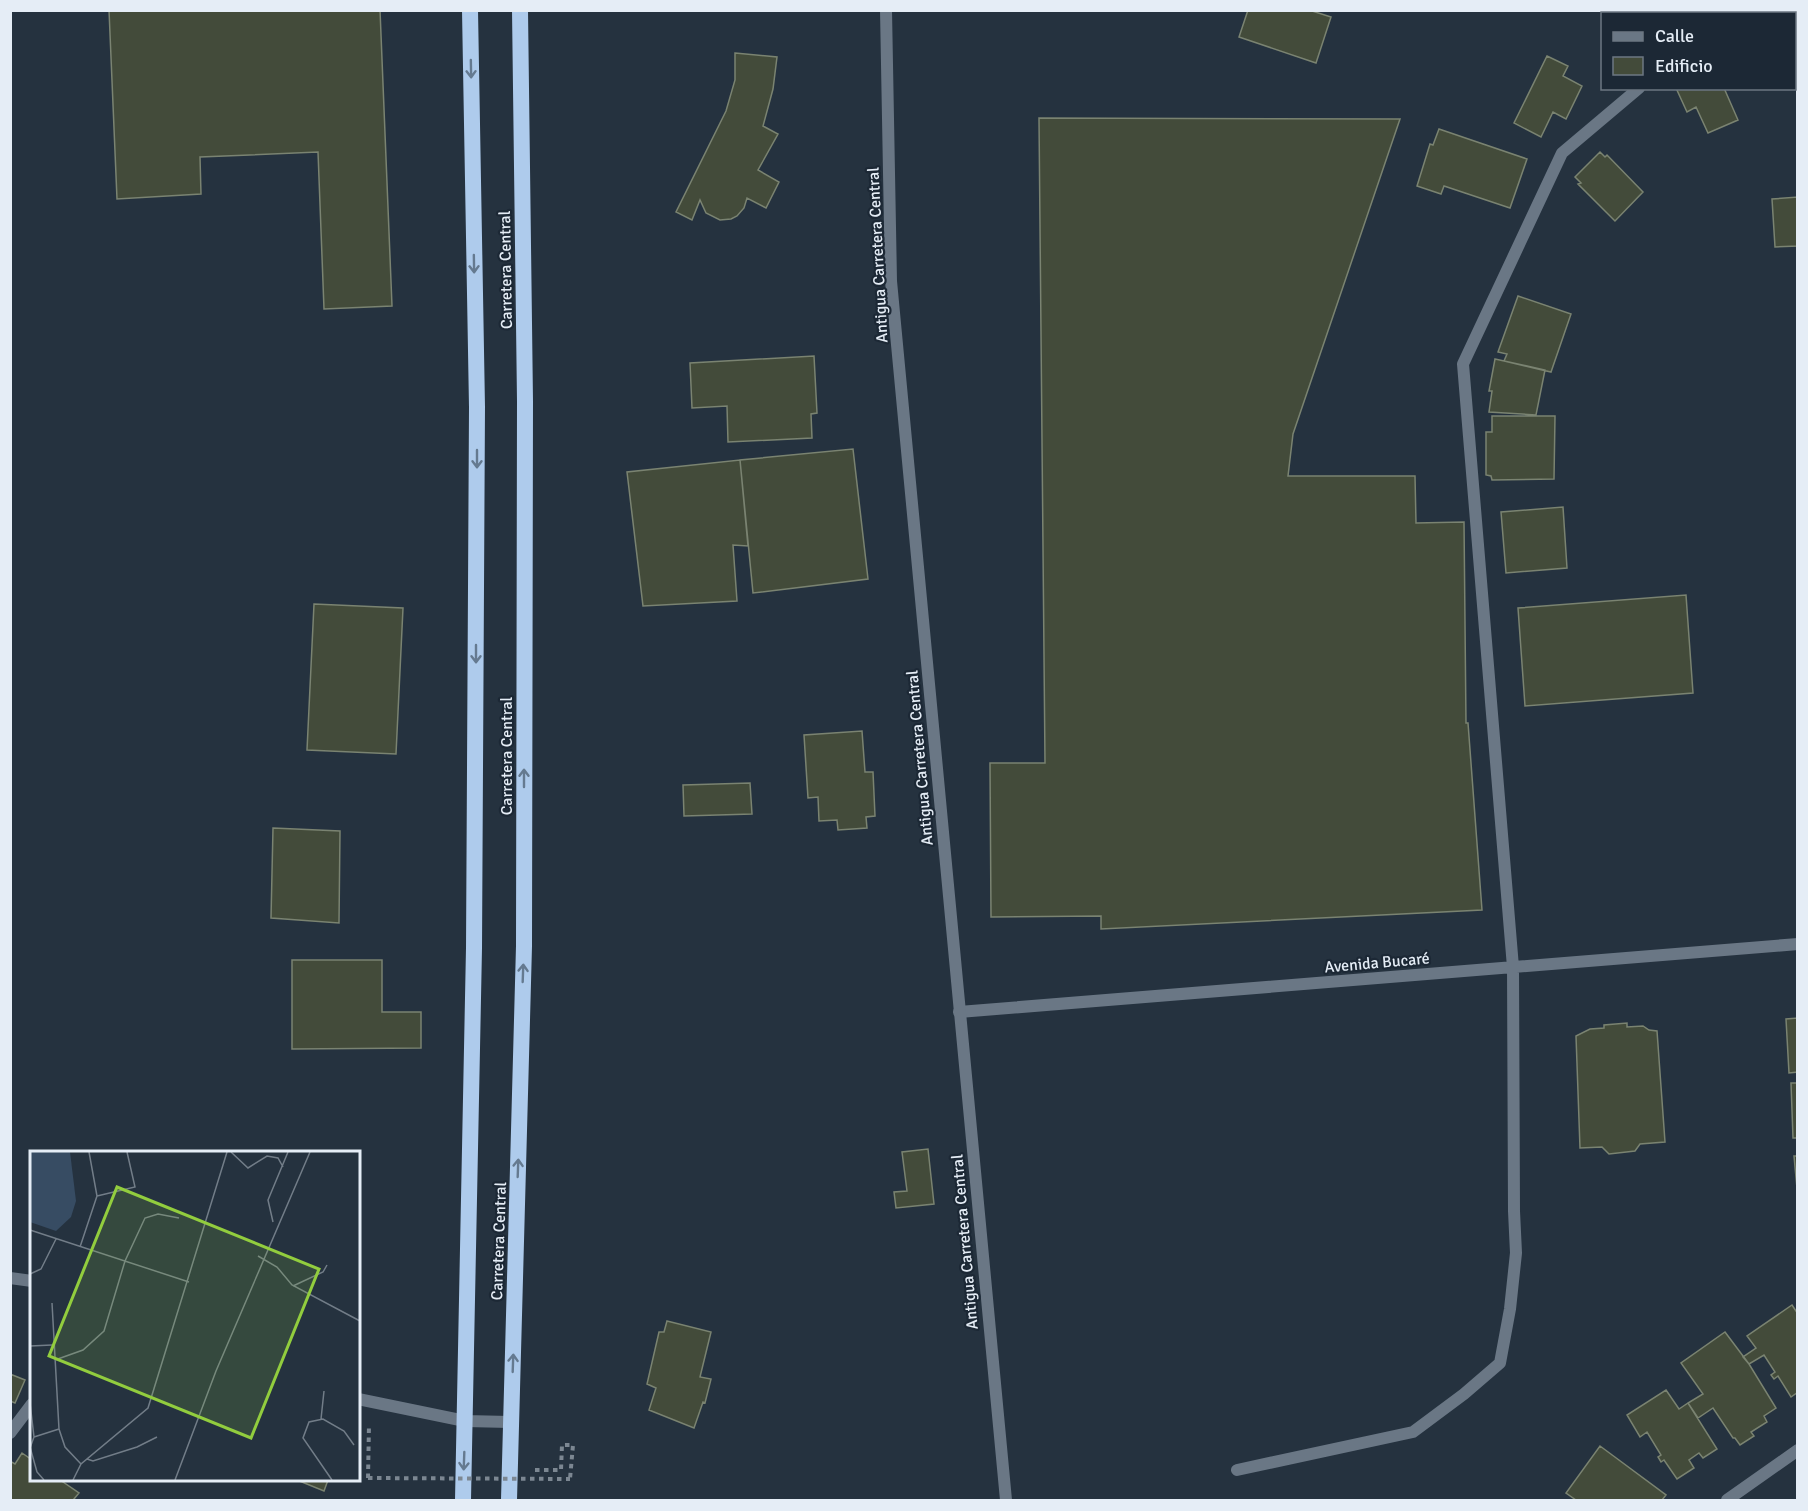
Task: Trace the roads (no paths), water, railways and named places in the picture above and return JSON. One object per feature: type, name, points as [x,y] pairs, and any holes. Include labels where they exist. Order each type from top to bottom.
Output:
[{"type":"highway","name":"Carretera Central","points":[[463,1500],[474,937],[477,418],[470,10]]},
{"type":"highway","name":"Carretera Central","points":[[509,1500],[524,946],[525,401],[520,10]]},
{"type":"street","name":"Antigua Carretera Central","points":[[886,10],[891,281],[1006,1500]]},
{"type":"street","points":[[1237,1470],[1413,1432],[1500,1364],[1510,1309],[1516,1253],[1513,967],[1462,364],[1562,153],[1637,90]]},
{"type":"street","name":"Avenida Bucaré","points":[[959,1012],[1797,944]]},
{"type":"street","points":[[10,1278],[30,1281]]},
{"type":"street","points":[[360,1399],[465,1421],[511,1422]]},
{"type":"street","points":[[10,1433],[30,1407]]},
{"type":"street","points":[[1727,1500],[1797,1450]]}]
